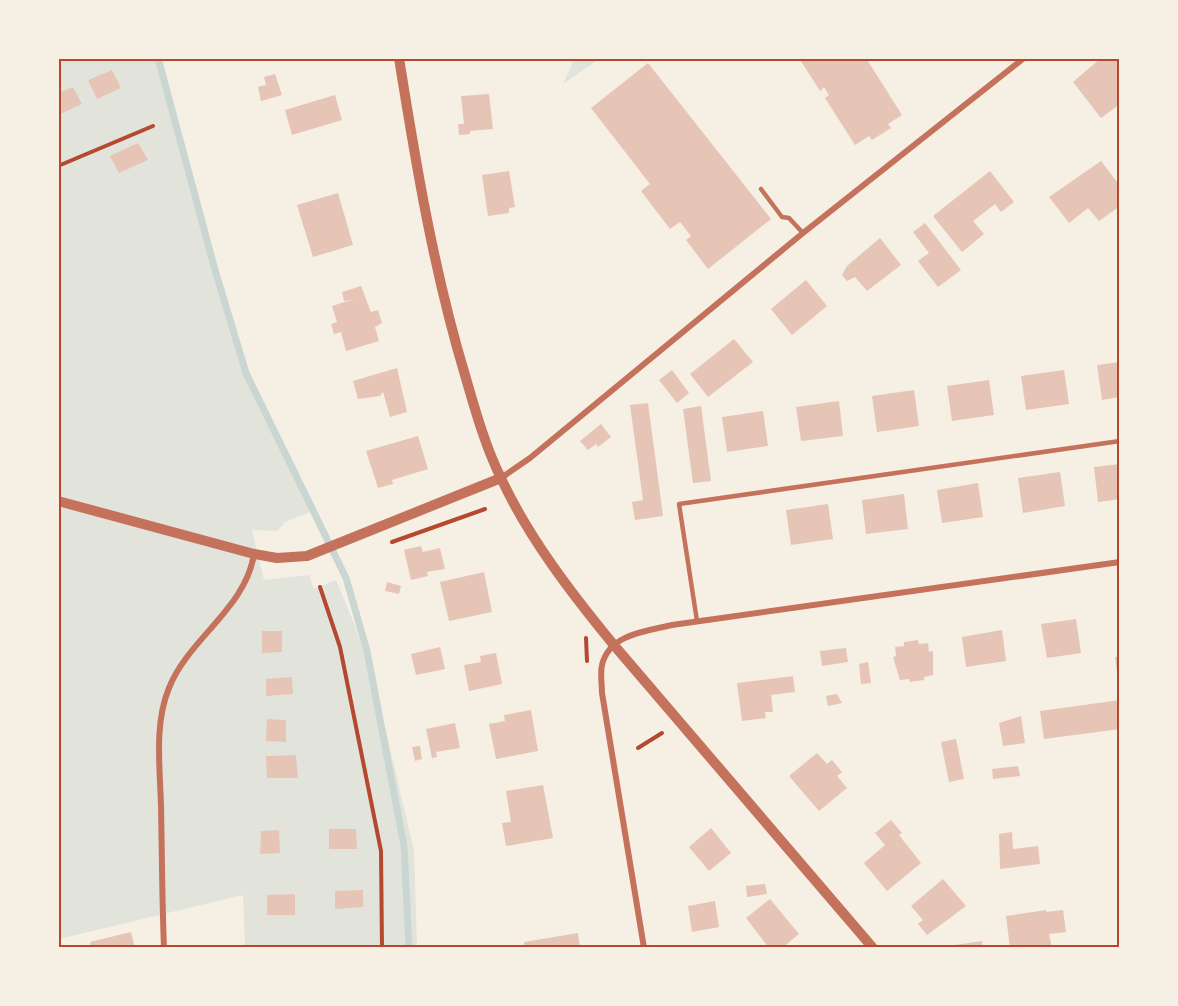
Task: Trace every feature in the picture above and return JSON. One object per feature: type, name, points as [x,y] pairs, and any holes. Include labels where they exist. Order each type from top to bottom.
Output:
[{"type":"street","points":[[399,58],[418,178],[446,309],[471,396],[501,478],[571,592],[873,948]]},
{"type":"street","points":[[58,501],[254,554],[277,558],[307,556],[501,478],[530,458],[803,233],[1024,58]]},
{"type":"street","points":[[164,948],[159,735],[169,688],[190,654],[242,590],[252,572],[254,554]]},
{"type":"street","points":[[644,948],[602,693],[602,664],[613,644],[636,633],[697,621],[1119,562]]},
{"type":"lane","points":[[761,189],[782,217],[789,218],[803,233]]},
{"type":"lane","points":[[697,621],[679,504],[1119,441]]},
{"type":"path","points":[[58,166],[153,126]]},
{"type":"path","points":[[386,544],[485,509]]},
{"type":"path","points":[[320,587],[340,647],[381,851],[382,948]]},
{"type":"path","points":[[638,748],[662,733]]},
{"type":"shaded area","points":[[58,59],[157,59],[231,334],[310,512],[285,522],[277,531],[252,530],[264,580],[309,575],[314,589],[336,580],[355,626],[376,688],[414,851],[417,947],[245,947],[243,895],[59,939]]},
{"type":"shaded area","points":[[574,59],[599,59],[563,84]]},
{"type":"building","points":[[799,58],[866,58],[902,115],[888,124],[891,128],[872,140],[869,136],[855,145],[825,98],[829,95],[824,87],[820,91]]},
{"type":"building","points":[[1101,58],[1120,58],[1120,104],[1101,118],[1073,82]]},
{"type":"building","points":[[648,63],[771,219],[708,269],[686,240],[691,236],[680,222],[670,229],[641,191],[650,184],[591,108]]},
{"type":"building","points":[[112,70],[121,88],[97,99],[88,80]]},
{"type":"building","points":[[275,74],[282,95],[261,101],[258,87],[266,85],[264,77]]},
{"type":"building","points":[[73,87],[82,104],[58,115],[58,93]]},
{"type":"building","points":[[489,94],[493,129],[470,131],[470,134],[459,135],[458,124],[464,124],[461,96]]},
{"type":"building","points":[[335,95],[342,120],[292,135],[285,110]]},
{"type":"building","points":[[138,143],[148,160],[119,173],[110,156]]},
{"type":"building","points":[[1101,161],[1120,186],[1120,206],[1099,221],[1088,208],[1069,223],[1049,197]]},
{"type":"building","points":[[509,171],[515,207],[509,208],[509,213],[488,216],[482,175]]},
{"type":"building","points":[[990,171],[1014,202],[1001,212],[995,204],[973,221],[984,234],[962,252],[933,216]]},
{"type":"building","points":[[338,193],[353,245],[313,257],[297,205]]},
{"type":"building","points":[[925,223],[961,270],[938,287],[918,261],[929,253],[913,232]]},
{"type":"building","points":[[880,238],[901,265],[867,291],[855,277],[847,281],[842,275],[847,266]]},
{"type":"building","points":[[806,280],[827,306],[792,335],[771,309]]},
{"type":"building","points":[[361,286],[371,312],[378,310],[382,323],[375,327],[379,341],[346,351],[341,332],[334,334],[331,324],[337,322],[332,306],[354,299],[344,301],[342,292]]},
{"type":"building","points":[[734,339],[753,362],[708,397],[690,374]]},
{"type":"building","points":[[1120,362],[1120,397],[1102,400],[1097,365]]},
{"type":"building","points":[[397,368],[407,412],[390,417],[383,392],[380,396],[358,399],[353,381]]},
{"type":"building","points":[[672,370],[689,393],[677,403],[659,380]]},
{"type":"building","points":[[1064,370],[1069,404],[1026,410],[1021,376]]},
{"type":"building","points":[[989,380],[994,415],[952,421],[947,386]]},
{"type":"building","points":[[914,390],[919,426],[877,432],[872,396]]},
{"type":"building","points":[[839,401],[843,436],[801,441],[796,407]]},
{"type":"building","points":[[648,403],[663,516],[635,520],[632,502],[643,500],[630,405]]},
{"type":"building","points":[[701,406],[711,481],[693,483],[683,409]]},
{"type":"building","points":[[763,411],[768,446],[727,452],[722,417]]},
{"type":"building","points":[[601,424],[611,437],[598,447],[596,444],[588,450],[580,441]]},
{"type":"building","points":[[418,436],[428,469],[392,480],[393,484],[378,488],[366,451]]},
{"type":"building","points":[[1120,464],[1120,499],[1098,502],[1094,467]]},
{"type":"building","points":[[1060,472],[1065,506],[1023,513],[1018,478]]},
{"type":"building","points":[[978,483],[983,517],[942,523],[937,490]]},
{"type":"building","points":[[904,494],[908,529],[866,534],[862,500]]},
{"type":"building","points":[[828,504],[833,539],[791,545],[786,510]]},
{"type":"building","points":[[421,546],[423,552],[440,548],[445,569],[427,572],[428,576],[411,580],[404,550]]},
{"type":"building","points":[[484,572],[492,612],[449,621],[440,582]]},
{"type":"building","points":[[387,582],[401,586],[399,594],[385,591]]},
{"type":"building","points":[[1076,619],[1081,653],[1047,658],[1041,624]]},
{"type":"building","points":[[1002,630],[1006,661],[966,667],[962,637]]},
{"type":"building","points":[[262,631],[282,631],[282,652],[262,653]]},
{"type":"building","points":[[918,640],[919,644],[928,643],[929,652],[933,651],[933,675],[924,677],[924,680],[910,682],[909,679],[900,680],[893,657],[896,656],[895,647],[904,646],[904,642]]},
{"type":"building","points":[[440,647],[445,669],[416,675],[411,654]]},
{"type":"building","points":[[846,648],[848,662],[822,666],[820,651]]},
{"type":"building","points":[[496,653],[502,684],[469,691],[464,665],[481,662],[480,656]]},
{"type":"building","points":[[1115,657],[1120,657],[1120,672],[1117,672]]},
{"type":"building","points":[[868,662],[871,683],[861,684],[859,664]]},
{"type":"building","points":[[793,676],[795,692],[771,695],[773,712],[765,712],[766,718],[742,721],[737,683]]},
{"type":"building","points":[[292,677],[293,694],[266,696],[266,679]]},
{"type":"building","points":[[837,694],[842,703],[828,706],[826,696]]},
{"type":"building","points":[[1120,700],[1120,729],[1044,739],[1040,711]]},
{"type":"building","points":[[531,710],[538,751],[496,759],[489,724],[505,721],[504,715]]},
{"type":"building","points":[[1021,716],[1025,743],[1003,746],[999,723]]},
{"type":"building","points":[[267,719],[286,720],[286,742],[266,741]]},
{"type":"building","points":[[455,723],[460,748],[436,752],[437,757],[432,758],[426,729]]},
{"type":"building","points":[[956,739],[964,779],[949,782],[941,742]]},
{"type":"building","points":[[420,746],[422,759],[415,761],[412,747]]},
{"type":"building","points":[[817,753],[827,764],[832,760],[842,772],[837,776],[847,788],[819,811],[789,776]]},
{"type":"building","points":[[296,755],[298,778],[267,778],[266,756]]},
{"type":"building","points":[[1018,766],[1020,776],[993,779],[992,769]]},
{"type":"building","points":[[543,785],[553,838],[506,846],[502,823],[511,822],[506,791]]},
{"type":"building","points":[[891,820],[902,833],[899,835],[921,863],[887,891],[864,863],[885,845],[875,833]]},
{"type":"building","points":[[711,828],[731,853],[709,871],[689,847]]},
{"type":"building","points":[[329,829],[356,829],[357,849],[329,849]]},
{"type":"building","points":[[279,830],[280,853],[260,854],[261,831]]},
{"type":"building","points":[[1012,832],[1013,849],[1038,846],[1040,864],[1000,869],[999,834]]},
{"type":"building","points":[[943,879],[966,906],[927,935],[918,924],[923,920],[911,906]]},
{"type":"building","points":[[765,884],[767,894],[747,897],[746,886]]},
{"type":"building","points":[[363,890],[363,907],[335,909],[335,891]]},
{"type":"building","points":[[295,894],[295,915],[267,915],[267,895]]},
{"type":"building","points":[[770,899],[799,934],[782,948],[769,948],[746,918]]},
{"type":"building","points":[[715,901],[719,927],[692,932],[688,906]]},
{"type":"building","points":[[1046,910],[1046,912],[1063,910],[1066,932],[1049,934],[1052,948],[1010,948],[1006,916]]},
{"type":"building","points":[[131,932],[135,948],[91,948],[90,942]]},
{"type":"building","points":[[578,933],[580,948],[525,948],[524,942]]},
{"type":"building","points":[[982,941],[983,948],[949,948],[949,946]]},
{"type":"waterway","points":[[158,58],[215,270],[246,373],[346,578],[367,651],[404,846],[409,948]]}]
